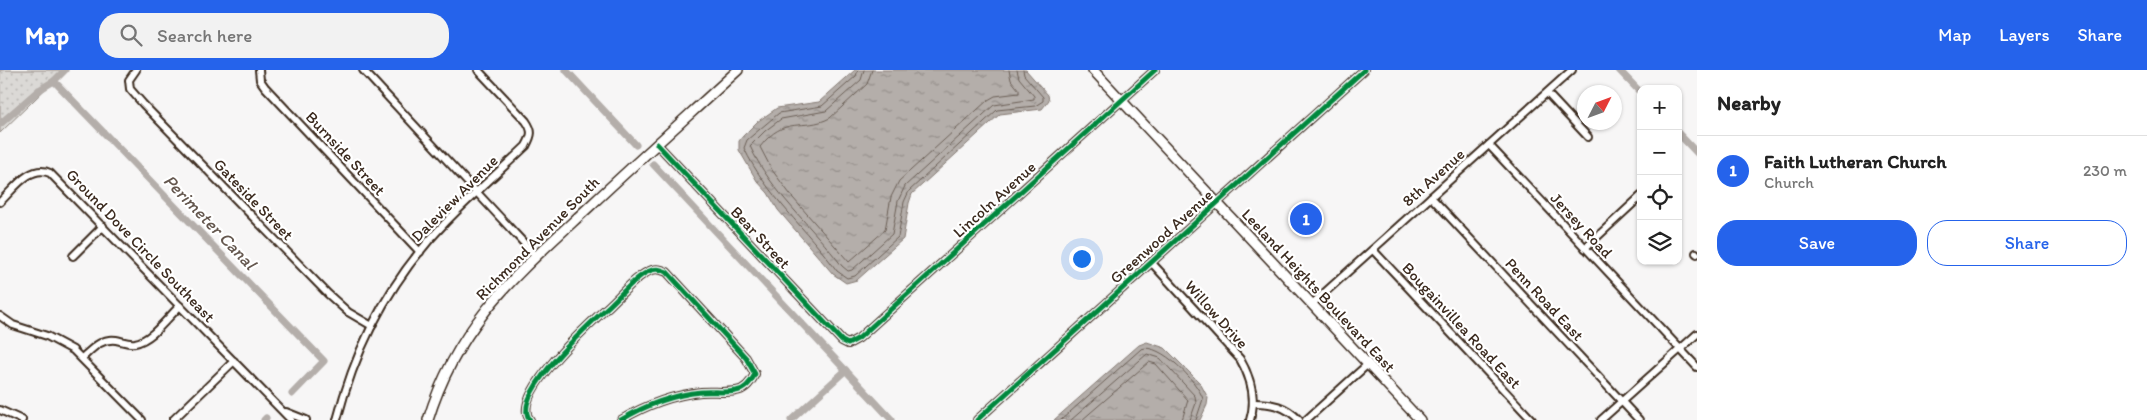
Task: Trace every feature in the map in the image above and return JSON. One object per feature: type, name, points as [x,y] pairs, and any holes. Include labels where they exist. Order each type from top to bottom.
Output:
[{"type":"main road","name":"Richmond Avenue South","points":[[428,420],[450,364],[468,332],[499,292],[738,70]]},
{"type":"main road","name":"Leeland Heights Boulevard East","points":[[1093,70],[1420,420]]},
{"type":"street","name":"Gateside Street","points":[[136,70],[129,80],[130,89],[143,104],[316,283],[339,305],[372,326]]},
{"type":"street","name":"Burnside Street","points":[[259,70],[260,80],[265,87],[420,252]]},
{"type":"street","points":[[363,70],[536,256]]},
{"type":"street","name":"Daleview Avenue","points":[[337,420],[359,353],[386,300],[420,252],[445,222],[526,146],[532,135],[526,121],[478,70]]},
{"type":"street","name":"Lincoln Avenue","points":[[848,344],[860,338],[1155,70]]},
{"type":"street","name":"Greenwood Avenue","points":[[977,420],[1364,70]]},
{"type":"street","name":"8th Avenue","points":[[1312,304],[1572,70]]},
{"type":"street","points":[[1547,93],[1588,137]]},
{"type":"street","name":"Bear Street","points":[[657,144],[842,342],[848,344]]},
{"type":"street","name":"Jersey Road","points":[[1489,145],[1697,367]]},
{"type":"street","name":"Ground Dove Circle Southeast","points":[[0,202],[36,170],[44,170],[57,178],[291,420]]},
{"type":"street","name":"Penn Road East","points":[[1431,197],[1638,420]]},
{"type":"street","points":[[1584,248],[1637,200]]},
{"type":"street","points":[[73,256],[102,226]]},
{"type":"street","name":"Bougainvillea Road East","points":[[1373,250],[1532,420]]},
{"type":"street","name":"Willow Drive","points":[[1151,262],[1240,359],[1251,381],[1254,403],[1250,420]]},
{"type":"street","points":[[530,420],[526,416],[527,402],[538,382],[559,355],[637,280],[652,270],[660,269],[667,272],[746,358],[755,374],[746,387],[736,391],[703,392],[672,397],[642,408],[621,420]]},
{"type":"street","points":[[82,358],[99,343],[108,340],[134,343],[141,341],[149,336],[180,306]]},
{"type":"street","points":[[0,316],[23,329],[64,344],[82,358],[142,420]]},
{"type":"street","points":[[1601,420],[1697,334]]},
{"type":"street","points":[[173,420],[234,361]]},
{"type":"street","points":[[1306,420],[1368,364]]},
{"type":"street","points":[[1254,403],[1283,407],[1299,420]]},
{"type":"street","points":[[280,408],[306,420]]},
{"type":"street","points":[[0,410],[22,420]]},
{"type":"shaded area","points":[[0,70],[65,70],[0,133]]},
{"type":"water","points":[[855,70],[1026,70],[1048,95],[1049,100],[1042,109],[1000,114],[912,194],[903,239],[857,280],[846,283],[833,274],[778,210],[768,193],[757,181],[739,150],[739,141],[757,122],[777,108],[819,102]]},
{"type":"water","points":[[1147,342],[1165,348],[1200,383],[1208,398],[1200,420],[1054,420],[1139,345]]},
{"type":"waterway","name":"Perimeter Canal","points":[[65,70],[54,81],[324,361],[292,394]]},
{"type":"waterway","points":[[566,70],[636,145]]},
{"type":"waterway","points":[[1619,70],[1637,89]]},
{"type":"waterway","points":[[0,124],[39,90],[54,81]]},
{"type":"waterway","points":[[1682,137],[1697,153]]},
{"type":"waterway","points":[[653,164],[892,420]]},
{"type":"waterway","points":[[791,420],[846,370]]},
{"type":"cycle path","points":[[657,144],[842,341],[848,344],[859,338],[1155,70]]},
{"type":"cycle path","points":[[977,420],[1364,70]]},
{"type":"cycle path","points":[[530,420],[527,409],[531,394],[556,359],[636,280],[646,272],[656,269],[662,270],[667,272],[746,358],[755,374],[752,380],[742,389],[727,392],[701,392],[670,398],[650,405],[621,420]]},
{"type":"place","name":"Faith Lutheran Church","points":[[1306,219]]}]
